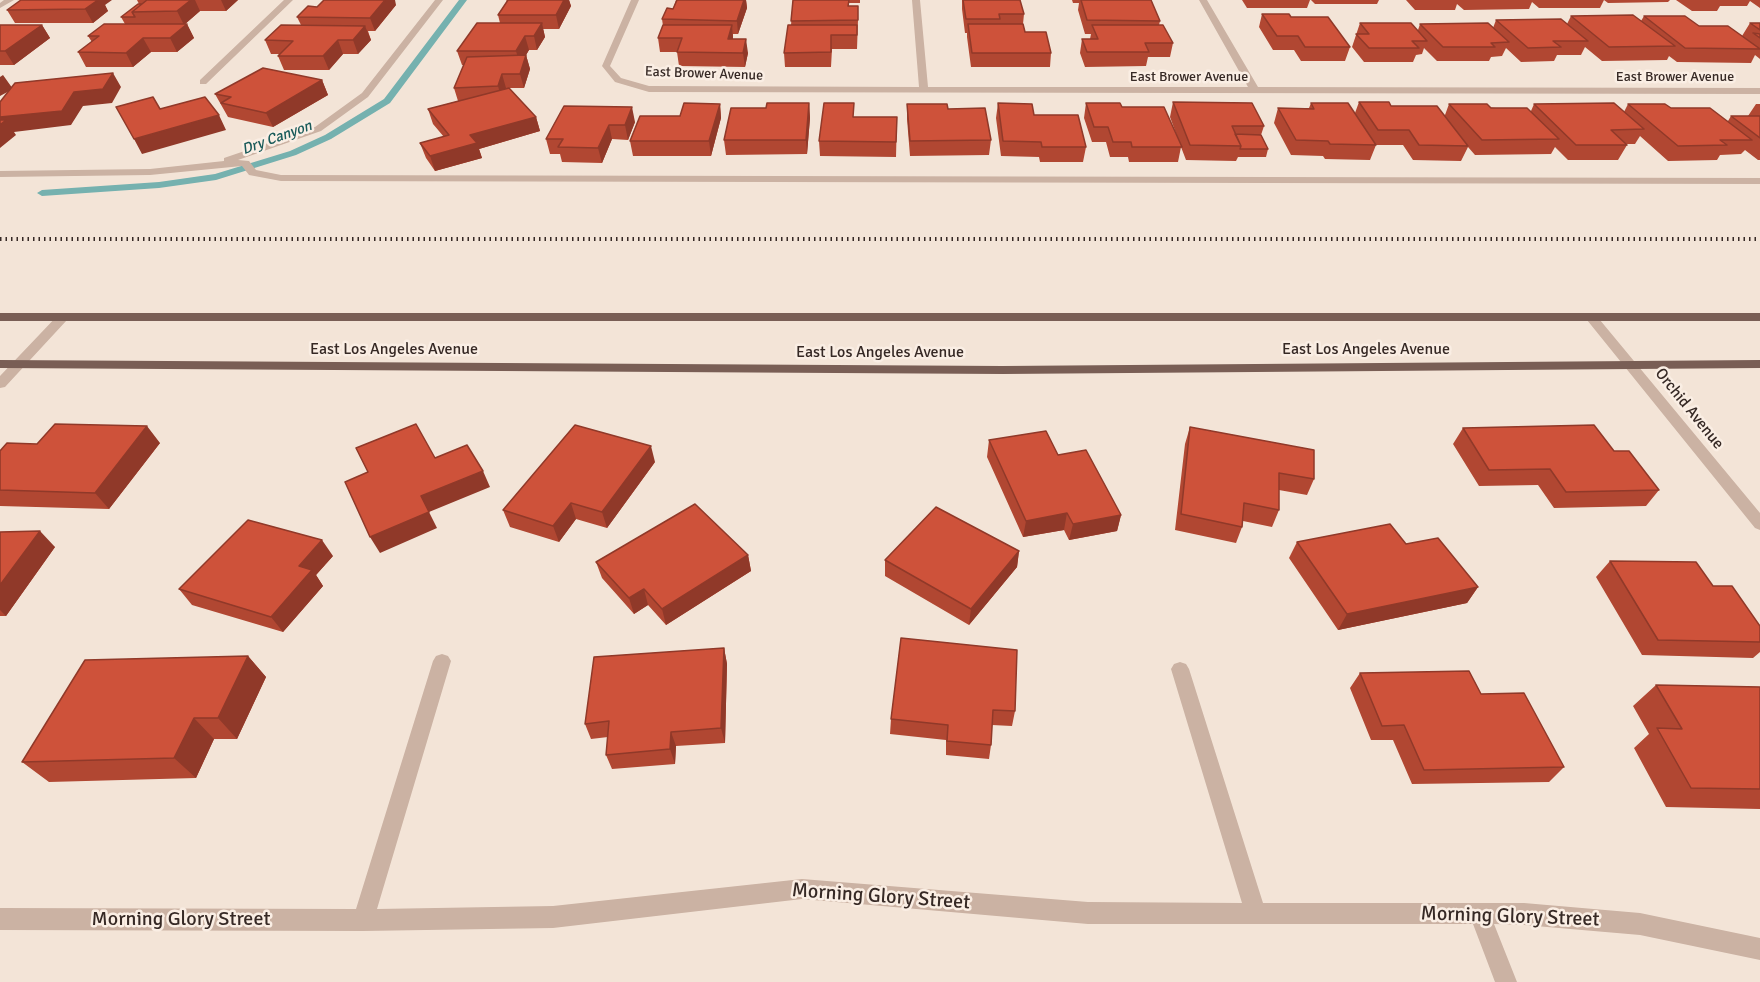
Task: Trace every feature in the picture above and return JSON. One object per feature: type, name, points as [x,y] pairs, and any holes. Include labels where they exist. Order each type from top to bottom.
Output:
[{"type":"main road","name":"East Los Angeles Avenue","points":[[0,317],[1760,317]]},
{"type":"main road","name":"East Los Angeles Avenue","points":[[0,364],[991,370],[1760,364]]},
{"type":"street","points":[[0,6],[10,0]]},
{"type":"street","points":[[203,82],[290,0]]},
{"type":"street","points":[[220,163],[318,129],[364,95],[439,0]]},
{"type":"street","name":"East Brower Avenue","points":[[635,0],[606,66],[609,74],[619,81],[649,89],[1760,91]]},
{"type":"street","points":[[916,0],[924,91]]},
{"type":"street","points":[[1203,0],[1255,91]]},
{"type":"street","points":[[0,174],[106,174],[176,170],[220,163],[245,163],[253,173],[292,178],[1760,181]]},
{"type":"street","points":[[0,384],[63,317]]},
{"type":"street","name":"Orchid Avenue","points":[[1591,317],[1760,524]]},
{"type":"street","points":[[363,920],[441,661]]},
{"type":"street","points":[[1180,669],[1256,913]]},
{"type":"street","name":"Morning Glory Street","points":[[0,919],[363,920],[553,917],[802,889],[1088,913],[1524,914],[1640,924],[1760,949]]},
{"type":"street","points":[[1479,914],[1506,982]]},
{"type":"building","points":[[21,0],[98,0],[85,9],[7,10]]},
{"type":"building","points":[[147,0],[191,0],[177,11],[132,12]]},
{"type":"building","points":[[324,0],[385,0],[370,18],[297,17],[308,6],[317,7]]},
{"type":"building","points":[[508,0],[564,0],[556,15],[498,15]]},
{"type":"building","points":[[677,0],[744,0],[737,21],[662,19],[667,8],[673,9]]},
{"type":"building","points":[[793,0],[849,0],[848,6],[858,6],[858,20],[791,21]]},
{"type":"building","points":[[963,0],[1020,0],[1024,14],[999,14],[1000,19],[966,19]]},
{"type":"building","points":[[1081,0],[1151,0],[1160,21],[1087,20]]},
{"type":"building","points":[[138,4],[142,4],[132,12],[135,17],[121,17]]},
{"type":"building","points":[[1262,14],[1328,17],[1350,47],[1305,47],[1298,36],[1277,36]]},
{"type":"building","points":[[1633,15],[1675,46],[1609,47],[1571,16]]},
{"type":"building","points":[[1644,16],[1685,16],[1699,26],[1728,26],[1760,49],[1685,48]]},
{"type":"building","points":[[1561,19],[1588,41],[1553,41],[1561,47],[1528,48],[1496,20]]},
{"type":"building","points":[[477,23],[542,23],[534,36],[525,36],[516,51],[457,51]]},
{"type":"building","points":[[1360,23],[1411,23],[1427,41],[1412,41],[1419,48],[1369,48],[1356,34],[1369,34]]},
{"type":"building","points":[[1488,23],[1509,42],[1491,43],[1495,47],[1443,47],[1420,24]]},
{"type":"building","points":[[1750,23],[1760,23],[1760,30]]},
{"type":"building","points":[[104,24],[187,24],[170,38],[143,38],[126,53],[78,52],[99,36],[88,36]]},
{"type":"building","points":[[968,24],[1023,24],[1025,32],[1046,32],[1051,53],[972,53]]},
{"type":"building","points":[[0,25],[42,25],[5,51],[0,51]]},
{"type":"building","points":[[281,25],[365,26],[353,40],[338,40],[323,56],[278,56],[293,41],[265,40]]},
{"type":"building","points":[[663,25],[732,25],[728,39],[746,39],[743,53],[677,52],[682,38],[658,38]]},
{"type":"building","points":[[788,25],[857,25],[857,35],[831,35],[831,52],[784,53]]},
{"type":"building","points":[[1092,25],[1163,25],[1173,43],[1145,43],[1149,52],[1087,52],[1082,39],[1098,39]]},
{"type":"building","points":[[526,55],[520,74],[502,74],[498,86],[454,88],[467,57]]},
{"type":"building","points":[[263,68],[322,80],[266,113],[221,103],[231,97],[215,94]]},
{"type":"building","points":[[113,73],[103,89],[74,92],[62,111],[0,117],[0,102],[15,83]]},
{"type":"building","points":[[509,88],[536,117],[470,135],[477,143],[430,156],[420,143],[449,135],[428,109]]},
{"type":"building","points":[[153,97],[160,109],[205,97],[219,115],[134,139],[116,107]]},
{"type":"building","points":[[1173,102],[1252,103],[1264,126],[1232,126],[1241,146],[1190,145]]},
{"type":"building","points":[[1359,102],[1389,102],[1391,106],[1437,106],[1468,146],[1419,145],[1409,130],[1378,130]]},
{"type":"building","points":[[684,103],[720,104],[709,141],[630,141],[640,116],[680,116]]},
{"type":"building","points":[[767,103],[809,103],[806,140],[724,140],[731,108],[766,108]]},
{"type":"building","points":[[824,103],[854,103],[853,117],[897,117],[896,142],[819,141]]},
{"type":"building","points":[[998,103],[1032,104],[1034,115],[1078,115],[1086,147],[1042,147],[1041,142],[1003,141]]},
{"type":"building","points":[[1086,103],[1120,103],[1122,107],[1164,107],[1182,147],[1132,147],[1131,142],[1113,142],[1108,127],[1094,127]]},
{"type":"building","points":[[1311,103],[1348,103],[1376,145],[1330,144],[1328,141],[1296,140],[1278,108],[1314,109]]},
{"type":"building","points":[[1614,103],[1644,129],[1611,130],[1627,145],[1576,145],[1534,104]]},
{"type":"building","points":[[907,104],[947,104],[948,109],[985,108],[991,140],[910,141]]},
{"type":"building","points":[[1449,104],[1487,104],[1491,108],[1527,108],[1559,139],[1482,140]]},
{"type":"building","points":[[1628,104],[1665,104],[1671,108],[1710,108],[1752,140],[1720,140],[1727,145],[1678,146]]},
{"type":"building","points":[[564,106],[632,107],[625,125],[609,125],[598,148],[558,147],[563,139],[546,139]]},
{"type":"building","points":[[1731,116],[1760,116],[1760,138]]},
{"type":"building","points":[[1235,134],[1261,135],[1268,149],[1240,149],[1241,146]]},
{"type":"building","points":[[55,424],[147,426],[95,493],[0,490],[0,451],[7,443],[37,444]]},
{"type":"building","points":[[416,424],[435,458],[467,445],[483,471],[421,496],[429,512],[370,537],[345,482],[368,472],[356,448]]},
{"type":"building","points":[[575,425],[651,446],[602,512],[571,503],[553,526],[503,510]]},
{"type":"building","points":[[1594,425],[1614,451],[1629,451],[1659,490],[1566,492],[1550,469],[1489,470],[1463,428]]},
{"type":"building","points":[[1190,427],[1314,450],[1314,479],[1279,473],[1279,510],[1244,503],[1242,527],[1181,514]]},
{"type":"building","points":[[1046,431],[1058,455],[1086,450],[1121,515],[1073,524],[1067,513],[1026,521],[989,440]]},
{"type":"building","points":[[695,504],[748,555],[662,609],[644,589],[629,598],[596,562]]},
{"type":"building","points":[[936,507],[1019,551],[971,609],[885,560]]},
{"type":"building","points":[[248,520],[322,540],[299,566],[312,570],[271,617],[179,589]]},
{"type":"building","points":[[1390,524],[1406,544],[1438,538],[1478,587],[1347,614],[1297,542]]},
{"type":"building","points":[[40,531],[0,585],[0,532]]},
{"type":"building","points":[[1610,561],[1696,562],[1713,586],[1732,586],[1760,626],[1760,642],[1658,640]]},
{"type":"building","points":[[901,638],[1017,650],[1015,711],[993,710],[991,745],[947,741],[948,725],[891,719]]},
{"type":"building","points":[[724,648],[721,728],[671,732],[670,749],[606,755],[609,721],[585,724],[594,657]]},
{"type":"building","points":[[248,656],[218,718],[194,718],[174,758],[22,762],[85,660]]},
{"type":"building","points":[[1469,671],[1481,694],[1524,693],[1564,767],[1424,770],[1404,725],[1382,726],[1360,673]]},
{"type":"building","points":[[1656,685],[1760,687],[1760,789],[1691,788],[1657,728],[1682,729]]},
{"type":"waterway","name":"Dry Canyon","points":[[42,193],[159,185],[216,177],[293,153],[328,137],[387,101],[463,0]]},
{"type":"railway","points":[[0,239],[1760,239]]}]
